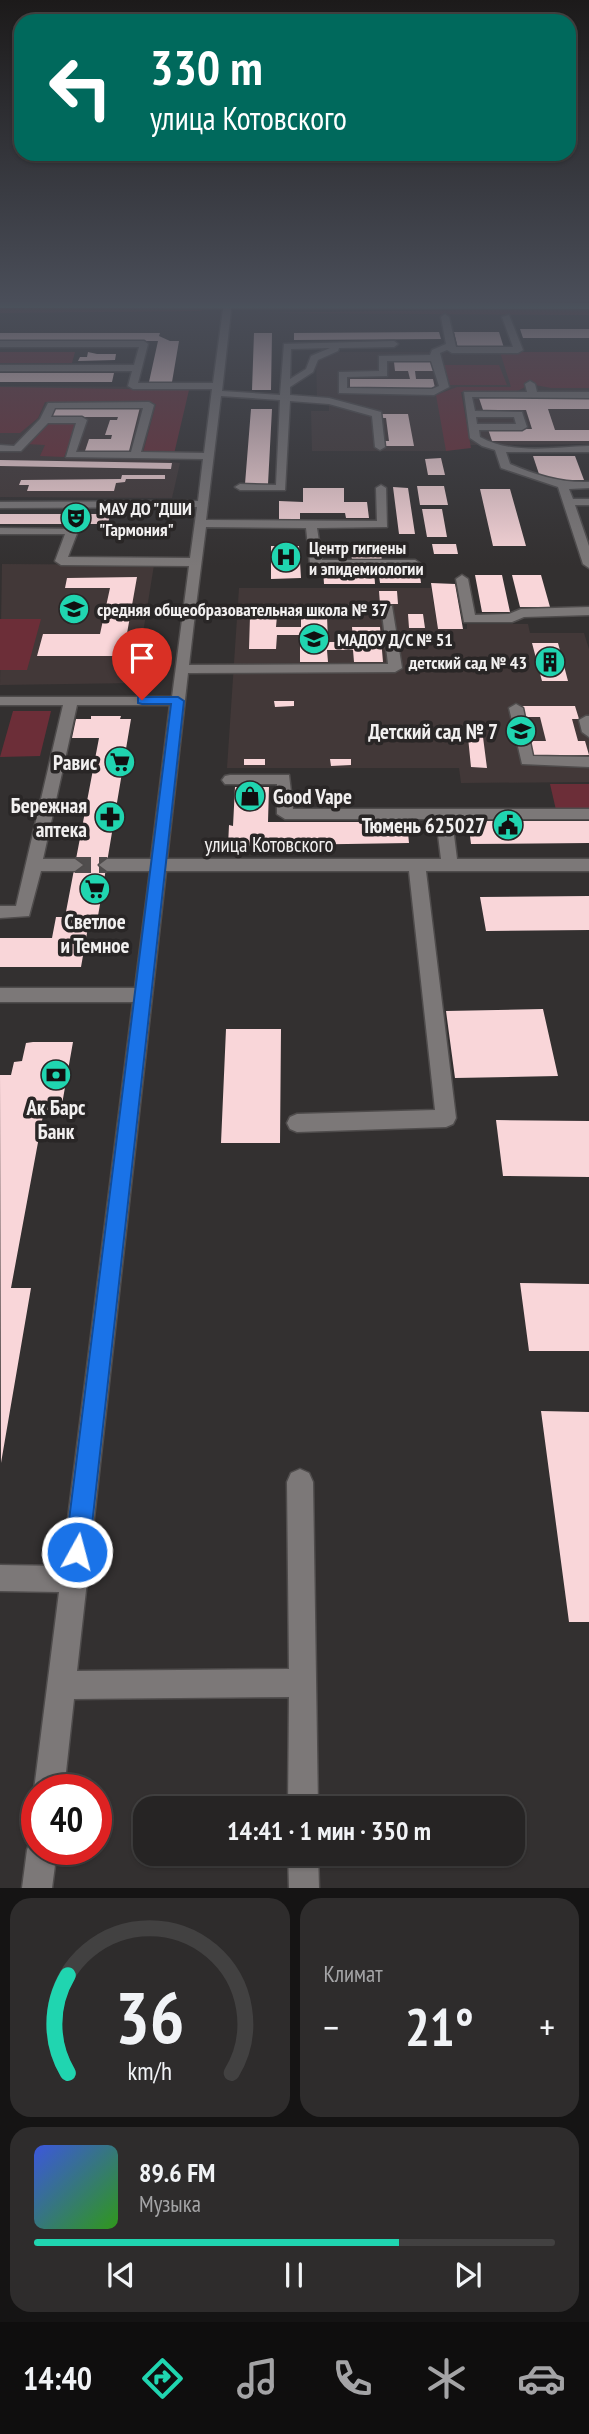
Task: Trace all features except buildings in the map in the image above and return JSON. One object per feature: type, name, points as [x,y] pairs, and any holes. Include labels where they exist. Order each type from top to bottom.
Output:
[{"type":"street","points":[[51,1774],[216,390]]},
{"type":"street","points":[[220,390],[284,392],[354,406],[377,414],[380,447]]},
{"type":"street","points":[[342,390],[438,390]]},
{"type":"street","points":[[517,390],[467,394],[475,438],[484,445],[500,449],[589,449]]},
{"type":"street","points":[[542,390],[589,395]]},
{"type":"street","points":[[240,487],[281,488],[284,392]]},
{"type":"street","points":[[0,448],[17,449],[45,420],[51,405],[149,405],[135,456]]},
{"type":"street","points":[[471,414],[518,414],[522,427],[473,427]]},
{"type":"street","points":[[45,420],[82,420],[70,455],[208,456]]},
{"type":"street","points":[[500,449],[505,466],[545,484],[563,487],[589,485]]},
{"type":"street","points":[[563,487],[586,547],[589,564]]},
{"type":"street","points":[[200,523],[383,525],[381,488]]},
{"type":"street","points":[[568,502],[589,502]]},
{"type":"street","points":[[0,505],[202,504]]},
{"type":"street","points":[[311,525],[316,564],[415,564]]},
{"type":"street","points":[[0,531],[72,531],[61,561],[195,562]]},
{"type":"street","points":[[462,579],[469,619],[512,618],[521,613],[589,611]]},
{"type":"street","points":[[182,669],[395,668],[388,609],[190,610]]},
{"type":"street","points":[[0,701],[178,701]]},
{"type":"street","points":[[0,912],[23,912],[71,701]]},
{"type":"street","points":[[516,708],[527,761],[589,762]]},
{"type":"street","points":[[230,780],[284,779],[285,814],[589,814]]},
{"type":"street","points":[[443,814],[450,865]]},
{"type":"street","points":[[33,865],[75,865]]},
{"type":"street","name":"улица Котовского","points":[[107,865],[589,865]]},
{"type":"street","points":[[297,1123],[446,1118],[417,865]]},
{"type":"street","points":[[0,995],[143,995]]},
{"type":"street","points":[[300,1482],[303,1796]]},
{"type":"street","points":[[0,1578],[74,1578]]},
{"type":"street","points":[[62,1685],[303,1683]]},
{"type":"street","points":[[37,1888],[40,1865]]},
{"type":"street","points":[[303,1866],[304,1888]]},
{"type":"shaded area","points":[[0,390],[186,390],[170,462],[180,463],[172,498],[0,497]]},
{"type":"shaded area","points":[[0,390],[189,390],[174,454],[143,453],[156,404],[45,402],[38,418],[20,433],[0,433]]},
{"type":"shaded area","points":[[317,390],[589,390],[589,444],[470,445],[446,451],[312,451],[311,411],[329,411],[329,397],[317,397]]},
{"type":"shaded area","points":[[449,390],[519,390],[461,392],[471,448],[446,451],[436,395]]},
{"type":"shaded area","points":[[52,421],[78,422],[64,457],[40,456],[45,445],[26,444]]},
{"type":"shaded area","name":"средняя общеобразовательная школа № 37","points":[[2,564],[154,565],[135,683],[0,685]]},
{"type":"shaded area","points":[[239,588],[431,588],[438,629],[467,629],[467,624],[528,624],[530,633],[584,633],[589,649],[589,782],[461,783],[459,768],[227,768]]},
{"type":"shaded area","points":[[0,619],[41,619],[27,670],[0,670]]},
{"type":"shaded area","points":[[13,711],[51,711],[40,756],[0,757]]},
{"type":"shaded area","points":[[550,784],[589,784],[589,810],[556,810]]},
{"type":"tunnel","points":[[75,865],[107,865]]},
{"type":"place","name":"МАУ ДО \"ДШИ \"Гармония\"","points":[[76,518]]},
{"type":"place","name":"Центр гигиены и эпидемиологии","points":[[286,557]]},
{"type":"place","name":"средняя общеобразовательная школа № 37","points":[[74,609]]},
{"type":"place","name":"МАДОУ Д/С № 51","points":[[314,639]]},
{"type":"place","name":"детский сад № 43","points":[[550,662]]},
{"type":"place","name":"Детский сад № 7","points":[[521,731]]},
{"type":"place","name":"Равис","points":[[120,762]]},
{"type":"place","name":"Good Vape","points":[[250,796]]},
{"type":"place","name":"Бережная аптека","points":[[110,817]]},
{"type":"place","name":"Тюмень 625027","points":[[508,825]]},
{"type":"place","name":"Светлое и Темное","points":[[95,889]]},
{"type":"place","name":"Ак Барс Банк","points":[[56,1075]]},
{"type":"route","points":[[77,1552],[178,701],[142,700]]}]
